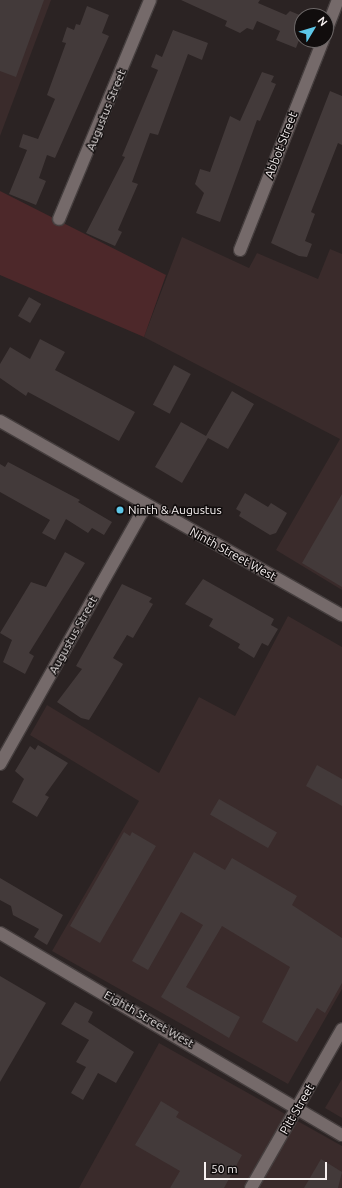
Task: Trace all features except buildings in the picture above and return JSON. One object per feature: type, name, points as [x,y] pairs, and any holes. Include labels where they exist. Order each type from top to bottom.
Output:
[{"type":"street","name":"Augustus Street","points":[[59,219],[150,0]]},
{"type":"street","points":[[334,11],[338,0]]},
{"type":"street","name":"Abbot Street","points":[[240,250],[320,48]]},
{"type":"street","name":"Ninth Street West","points":[[0,421],[342,615]]},
{"type":"street","name":"Augustus Street","points":[[0,764],[146,505]]},
{"type":"street","name":"Eighth Street West","points":[[0,933],[280,1095],[296,1109],[342,1135]]},
{"type":"street","name":"Pitt Street","points":[[251,1188],[342,1029]]},
{"type":"shaded area","points":[[0,0],[51,0],[0,136]]},
{"type":"shaded area","points":[[0,191],[166,275],[144,337],[0,275]]},
{"type":"shaded area","points":[[182,237],[249,268],[257,253],[318,279],[330,249],[342,254],[342,590],[276,550],[340,439],[144,337]]},
{"type":"shaded area","points":[[288,616],[342,647],[342,989],[288,1084],[52,951],[139,801],[30,735],[47,705],[159,773],[199,697],[235,716]]},
{"type":"shaded area","points":[[159,1043],[342,1146],[342,1188],[79,1188]]},
{"type":"shaded area","points":[[342,1079],[342,1118],[325,1108]]},
{"type":"place","name":"Ninth & Augustus","points":[[120,510]]}]
